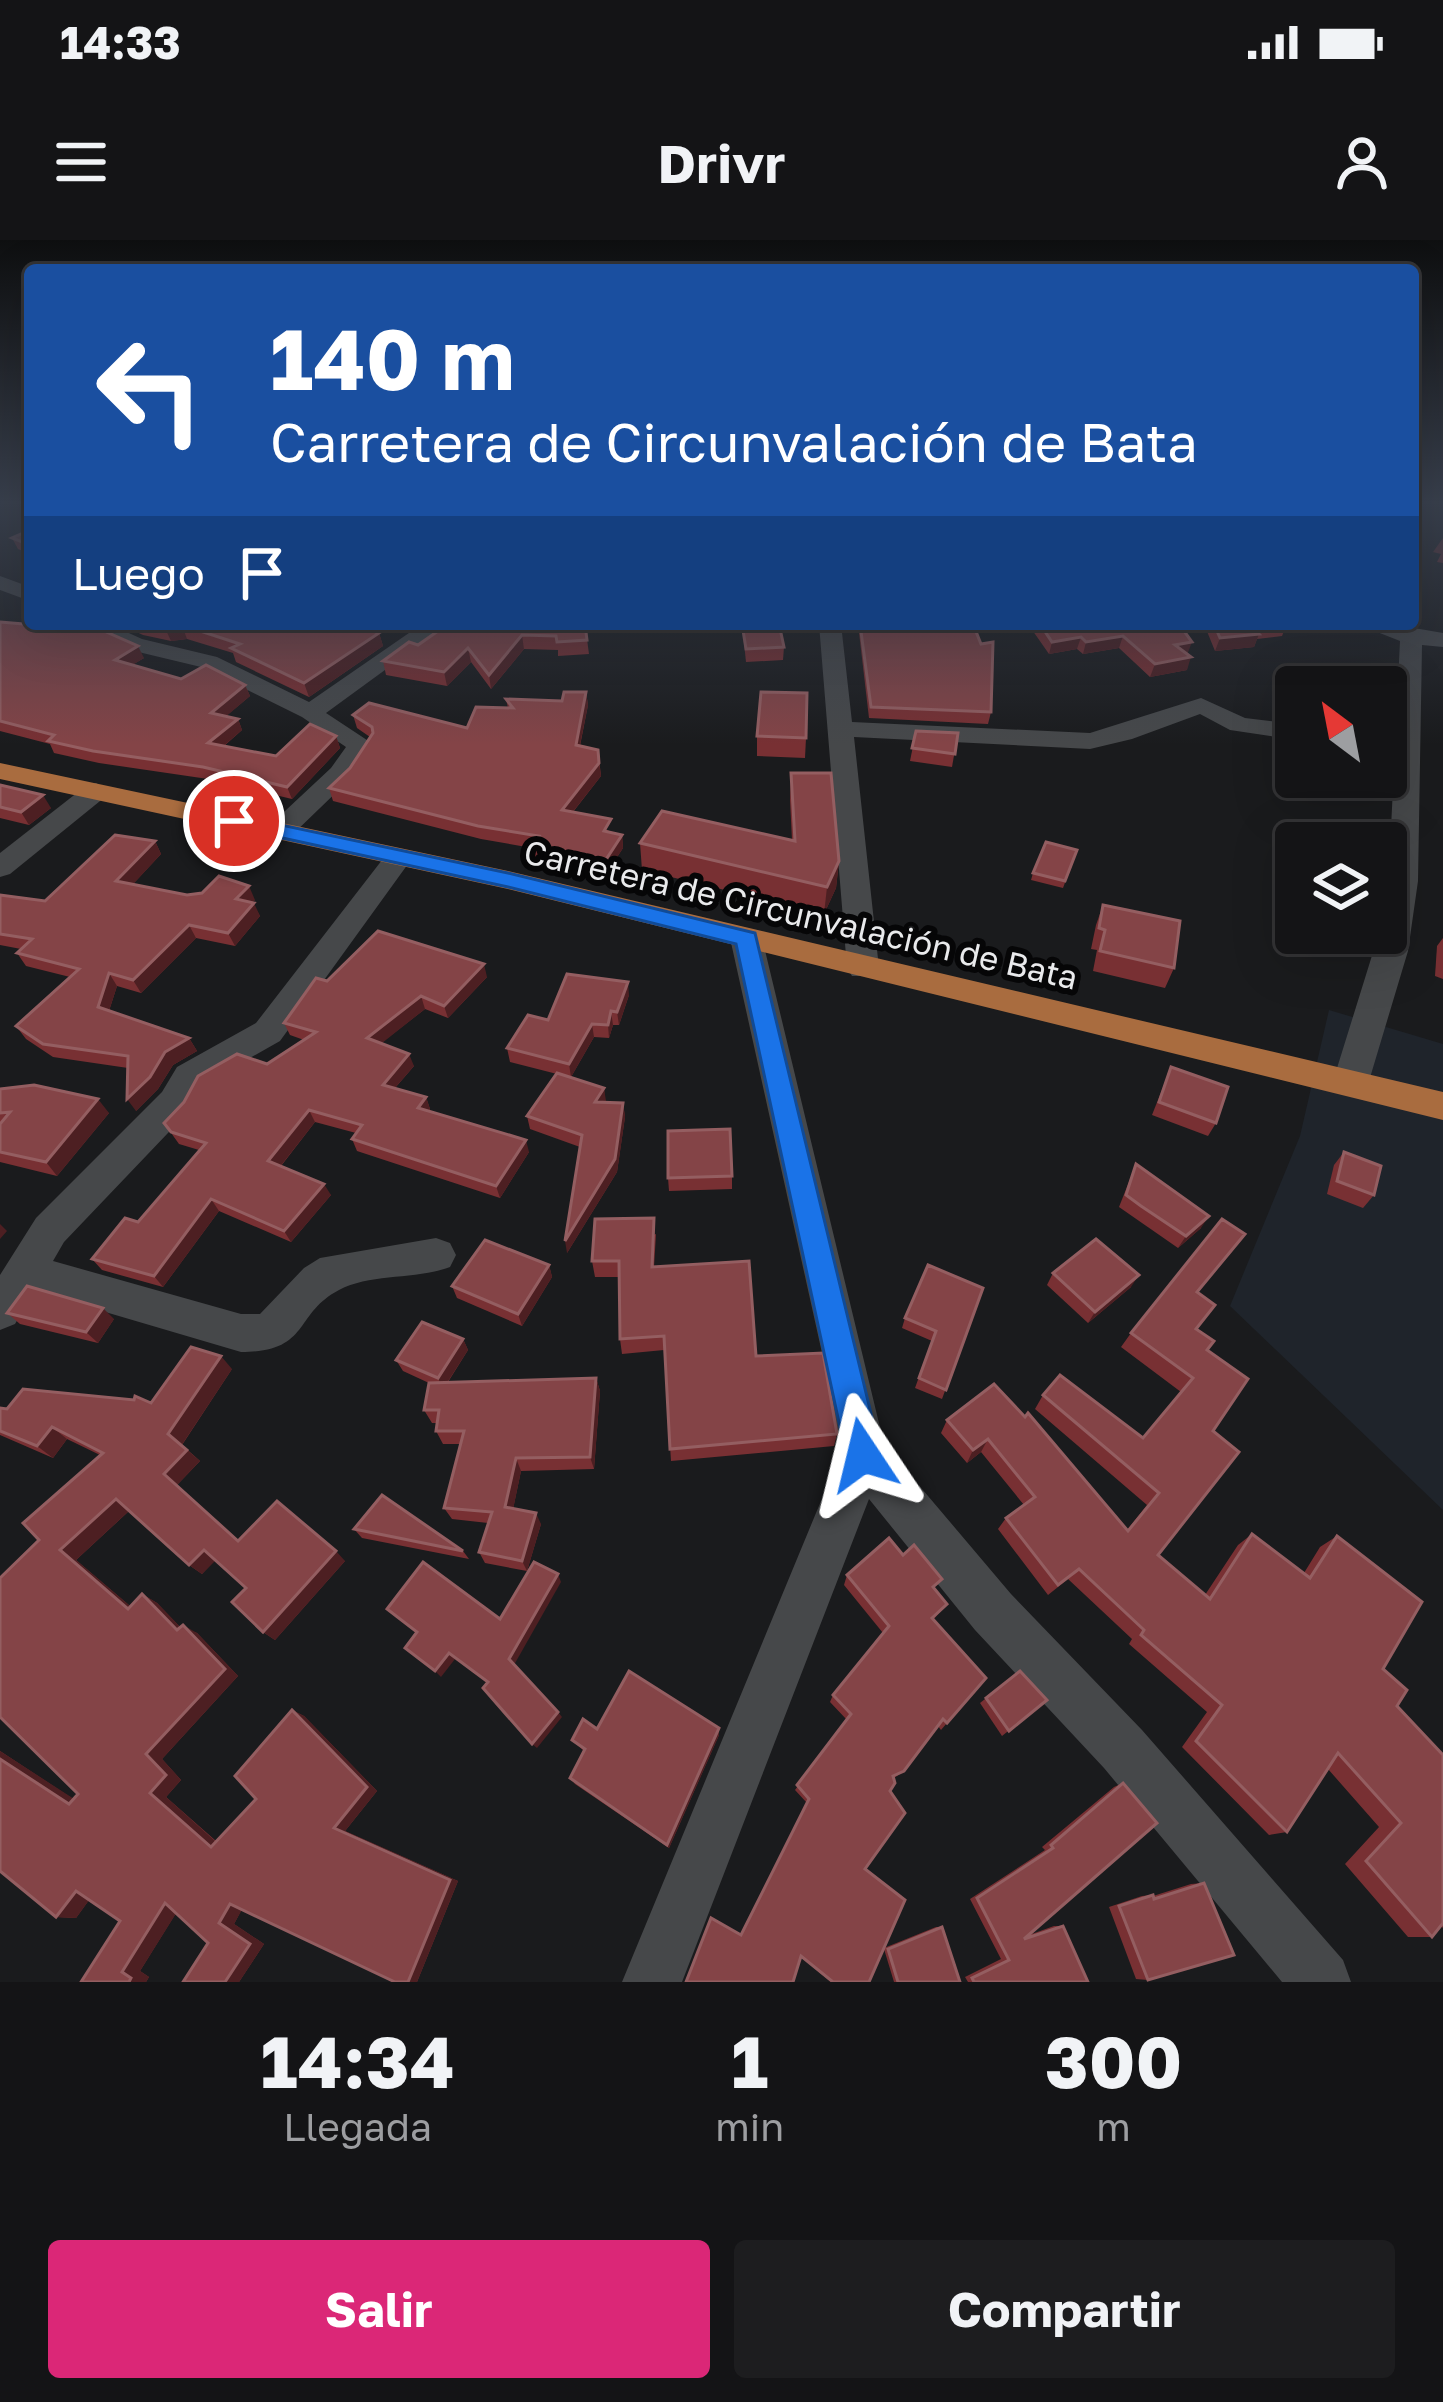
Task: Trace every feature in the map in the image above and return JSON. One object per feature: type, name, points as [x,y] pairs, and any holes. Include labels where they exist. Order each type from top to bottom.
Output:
[{"type":"main road","name":"Carretera de Circunvalación de Bata","points":[[0,771],[399,857],[1443,1106]]},
{"type":"street","points":[[105,630],[134,644],[209,662],[311,712],[327,728],[360,744],[341,773],[280,831]]},
{"type":"street","points":[[134,644],[164,630]]},
{"type":"street","points":[[311,712],[427,630]]},
{"type":"street","points":[[831,630],[862,968]]},
{"type":"street","points":[[1395,630],[1431,638],[1413,672],[1407,698]]},
{"type":"street","points":[[840,729],[1090,741],[1201,705],[1239,725],[1275,729]]},
{"type":"street","points":[[0,868],[96,791]]},
{"type":"street","points":[[1351,1081],[1392,951],[1403,880],[1399,798]]},
{"type":"street","points":[[0,1311],[50,1230],[175,1102],[189,1076],[268,1032],[399,857]]},
{"type":"street","points":[[746,938],[863,1455],[992,1612],[1123,1749],[1321,1982]]},
{"type":"street","points":[[26,1271],[241,1333],[269,1333],[318,1280],[334,1270],[436,1255]]},
{"type":"street","points":[[652,1982],[863,1455]]},
{"type":"shaded area","points":[[1329,1010],[1443,1044],[1443,1510],[1230,1306],[1300,1136]]},
{"type":"building","points":[[0,622],[24,624],[24,630],[102,630],[138,646],[115,660],[181,679],[206,665],[245,685],[211,713],[238,719],[208,743],[276,756],[310,724],[336,736],[287,787],[203,767],[48,741],[54,735],[0,721]]},
{"type":"building","points":[[197,630],[379,633],[304,683],[231,648],[240,644]]},
{"type":"building","points":[[439,630],[586,630],[587,640],[557,642],[556,636],[522,635],[489,675],[468,648],[444,672],[383,661],[409,642],[418,645]]},
{"type":"building","points":[[743,630],[780,630],[784,647],[746,649]]},
{"type":"building","points":[[861,630],[975,630],[981,644],[993,642],[991,712],[871,707]]},
{"type":"building","points":[[1044,630],[1183,630],[1192,642],[1175,645],[1191,657],[1155,664],[1123,636],[1052,642]]},
{"type":"building","points":[[1217,630],[1255,630],[1259,634],[1220,638]]},
{"type":"building","points":[[564,692],[586,692],[576,745],[598,750],[599,763],[562,810],[611,819],[604,831],[622,835],[605,861],[532,846],[539,836],[478,826],[329,788],[350,768],[373,733],[372,727],[353,715],[369,703],[467,728],[476,707],[513,708],[506,699],[562,701]]},
{"type":"building","points":[[761,692],[807,693],[806,738],[757,736]]},
{"type":"building","points":[[916,731],[958,733],[955,754],[912,748]]},
{"type":"building","points":[[791,773],[831,773],[839,861],[827,887],[640,843],[662,811],[795,841]]},
{"type":"building","points":[[0,785],[43,795],[21,812],[0,807]]},
{"type":"building","points":[[115,835],[155,841],[116,881],[187,895],[202,893],[219,876],[249,886],[236,899],[254,903],[228,933],[189,925],[133,980],[109,973],[98,1007],[189,1038],[165,1052],[150,1077],[127,1099],[128,1056],[43,1044],[16,1026],[79,969],[17,953],[32,939],[0,934],[0,895],[45,901]]},
{"type":"building","points":[[1046,842],[1077,850],[1065,881],[1033,873]]},
{"type":"building","points":[[1103,905],[1180,921],[1174,968],[1100,951],[1105,930],[1099,928]]},
{"type":"building","points":[[378,931],[484,964],[444,1006],[421,996],[367,1038],[409,1054],[383,1085],[426,1097],[418,1108],[526,1140],[496,1186],[352,1139],[362,1125],[309,1110],[268,1161],[324,1184],[284,1231],[211,1199],[154,1276],[92,1259],[125,1218],[138,1222],[206,1143],[171,1132],[164,1123],[184,1102],[198,1076],[237,1054],[267,1064],[316,1032],[284,1023],[316,978],[327,981]]},
{"type":"building","points":[[567,974],[628,982],[608,1025],[592,1024],[569,1064],[507,1048],[528,1015],[548,1020]]},
{"type":"building","points":[[1171,1067],[1228,1087],[1216,1123],[1159,1102]]},
{"type":"building","points":[[557,1073],[604,1088],[595,1102],[623,1103],[615,1159],[565,1241],[582,1135],[527,1116]]},
{"type":"building","points":[[34,1085],[98,1099],[46,1162],[0,1152],[0,1124],[10,1112],[0,1113],[0,1089]]},
{"type":"building","points":[[730,1129],[732,1176],[668,1178],[668,1131]]},
{"type":"building","points":[[1344,1152],[1381,1166],[1374,1195],[1337,1181]]},
{"type":"building","points":[[1136,1164],[1209,1216],[1186,1236],[1141,1206],[1126,1195]]},
{"type":"building","points":[[654,1218],[652,1267],[749,1261],[756,1356],[823,1353],[837,1434],[670,1449],[664,1336],[620,1339],[619,1261],[592,1261],[595,1219]]},
{"type":"building","points":[[1222,1219],[1245,1234],[1197,1292],[1215,1305],[1196,1329],[1214,1341],[1207,1350],[1248,1379],[1213,1431],[1239,1452],[1158,1555],[1210,1599],[1252,1534],[1310,1578],[1337,1536],[1422,1602],[1383,1669],[1407,1690],[1397,1706],[1443,1755],[1443,1923],[1432,1937],[1366,1861],[1401,1823],[1338,1753],[1287,1832],[1196,1741],[1222,1705],[1141,1635],[1144,1630],[1079,1569],[1058,1585],[1006,1518],[1035,1497],[988,1439],[973,1450],[947,1420],[994,1384],[1025,1417],[1028,1413],[1128,1531],[1159,1493],[1043,1395],[1060,1375],[1143,1438],[1193,1378],[1131,1333]]},
{"type":"building","points":[[1096,1239],[1139,1275],[1095,1312],[1053,1273]]},
{"type":"building","points":[[485,1240],[549,1265],[518,1314],[452,1286]]},
{"type":"building","points":[[928,1265],[983,1288],[946,1390],[919,1378],[936,1331],[905,1318]]},
{"type":"building","points":[[27,1286],[103,1308],[86,1332],[7,1313]]},
{"type":"building","points":[[422,1322],[463,1339],[438,1378],[396,1360]]},
{"type":"building","points":[[191,1347],[221,1356],[168,1434],[187,1450],[164,1474],[238,1541],[277,1501],[336,1551],[263,1632],[232,1602],[246,1588],[204,1550],[189,1565],[116,1499],[60,1550],[128,1609],[142,1594],[177,1630],[183,1625],[225,1669],[146,1754],[166,1775],[150,1793],[211,1847],[256,1799],[235,1776],[292,1710],[367,1787],[334,1828],[450,1880],[408,1982],[395,1982],[230,1904],[219,1923],[250,1944],[225,1982],[183,1982],[208,1943],[165,1903],[122,1972],[131,1978],[129,1982],[81,1982],[120,1921],[76,1891],[56,1917],[0,1871],[0,1759],[69,1804],[78,1794],[0,1717],[0,1578],[39,1540],[23,1523],[103,1453],[52,1427],[37,1446],[0,1431],[0,1408],[7,1409],[23,1389],[134,1400],[135,1396],[151,1403]]},
{"type":"building","points":[[596,1378],[590,1457],[516,1458],[505,1507],[536,1513],[522,1561],[479,1552],[492,1512],[444,1508],[464,1431],[436,1431],[439,1410],[424,1410],[429,1383]]},
{"type":"building","points":[[382,1495],[463,1551],[354,1529]]},
{"type":"building","points":[[889,1538],[903,1555],[914,1545],[942,1579],[933,1587],[947,1604],[932,1618],[986,1678],[947,1723],[943,1719],[904,1771],[893,1776],[890,1791],[905,1813],[865,1869],[905,1900],[869,1982],[833,1982],[801,1956],[793,1982],[686,1982],[711,1918],[741,1935],[809,1799],[797,1785],[851,1714],[833,1695],[889,1626],[847,1575]]},
{"type":"building","points":[[423,1562],[500,1619],[534,1562],[558,1574],[509,1659],[558,1712],[532,1744],[483,1688],[488,1682],[449,1653],[435,1671],[405,1648],[417,1632],[387,1609]]},
{"type":"building","points":[[629,1671],[719,1728],[667,1845],[570,1778],[585,1749],[572,1740],[583,1719],[597,1729]]},
{"type":"building","points":[[1020,1671],[1047,1700],[1009,1731],[986,1698]]},
{"type":"building","points":[[1123,1783],[1157,1823],[1024,1939],[1063,1926],[1088,1982],[974,1982],[972,1978],[1009,1960],[977,1898],[1053,1848]]},
{"type":"building","points":[[1204,1883],[1234,1955],[1148,1980],[1119,1906]]},
{"type":"building","points":[[942,1927],[960,1982],[898,1982],[888,1949]]},
{"type":"route","points":[[234,821],[746,938],[848,1371],[863,1455]]}]
